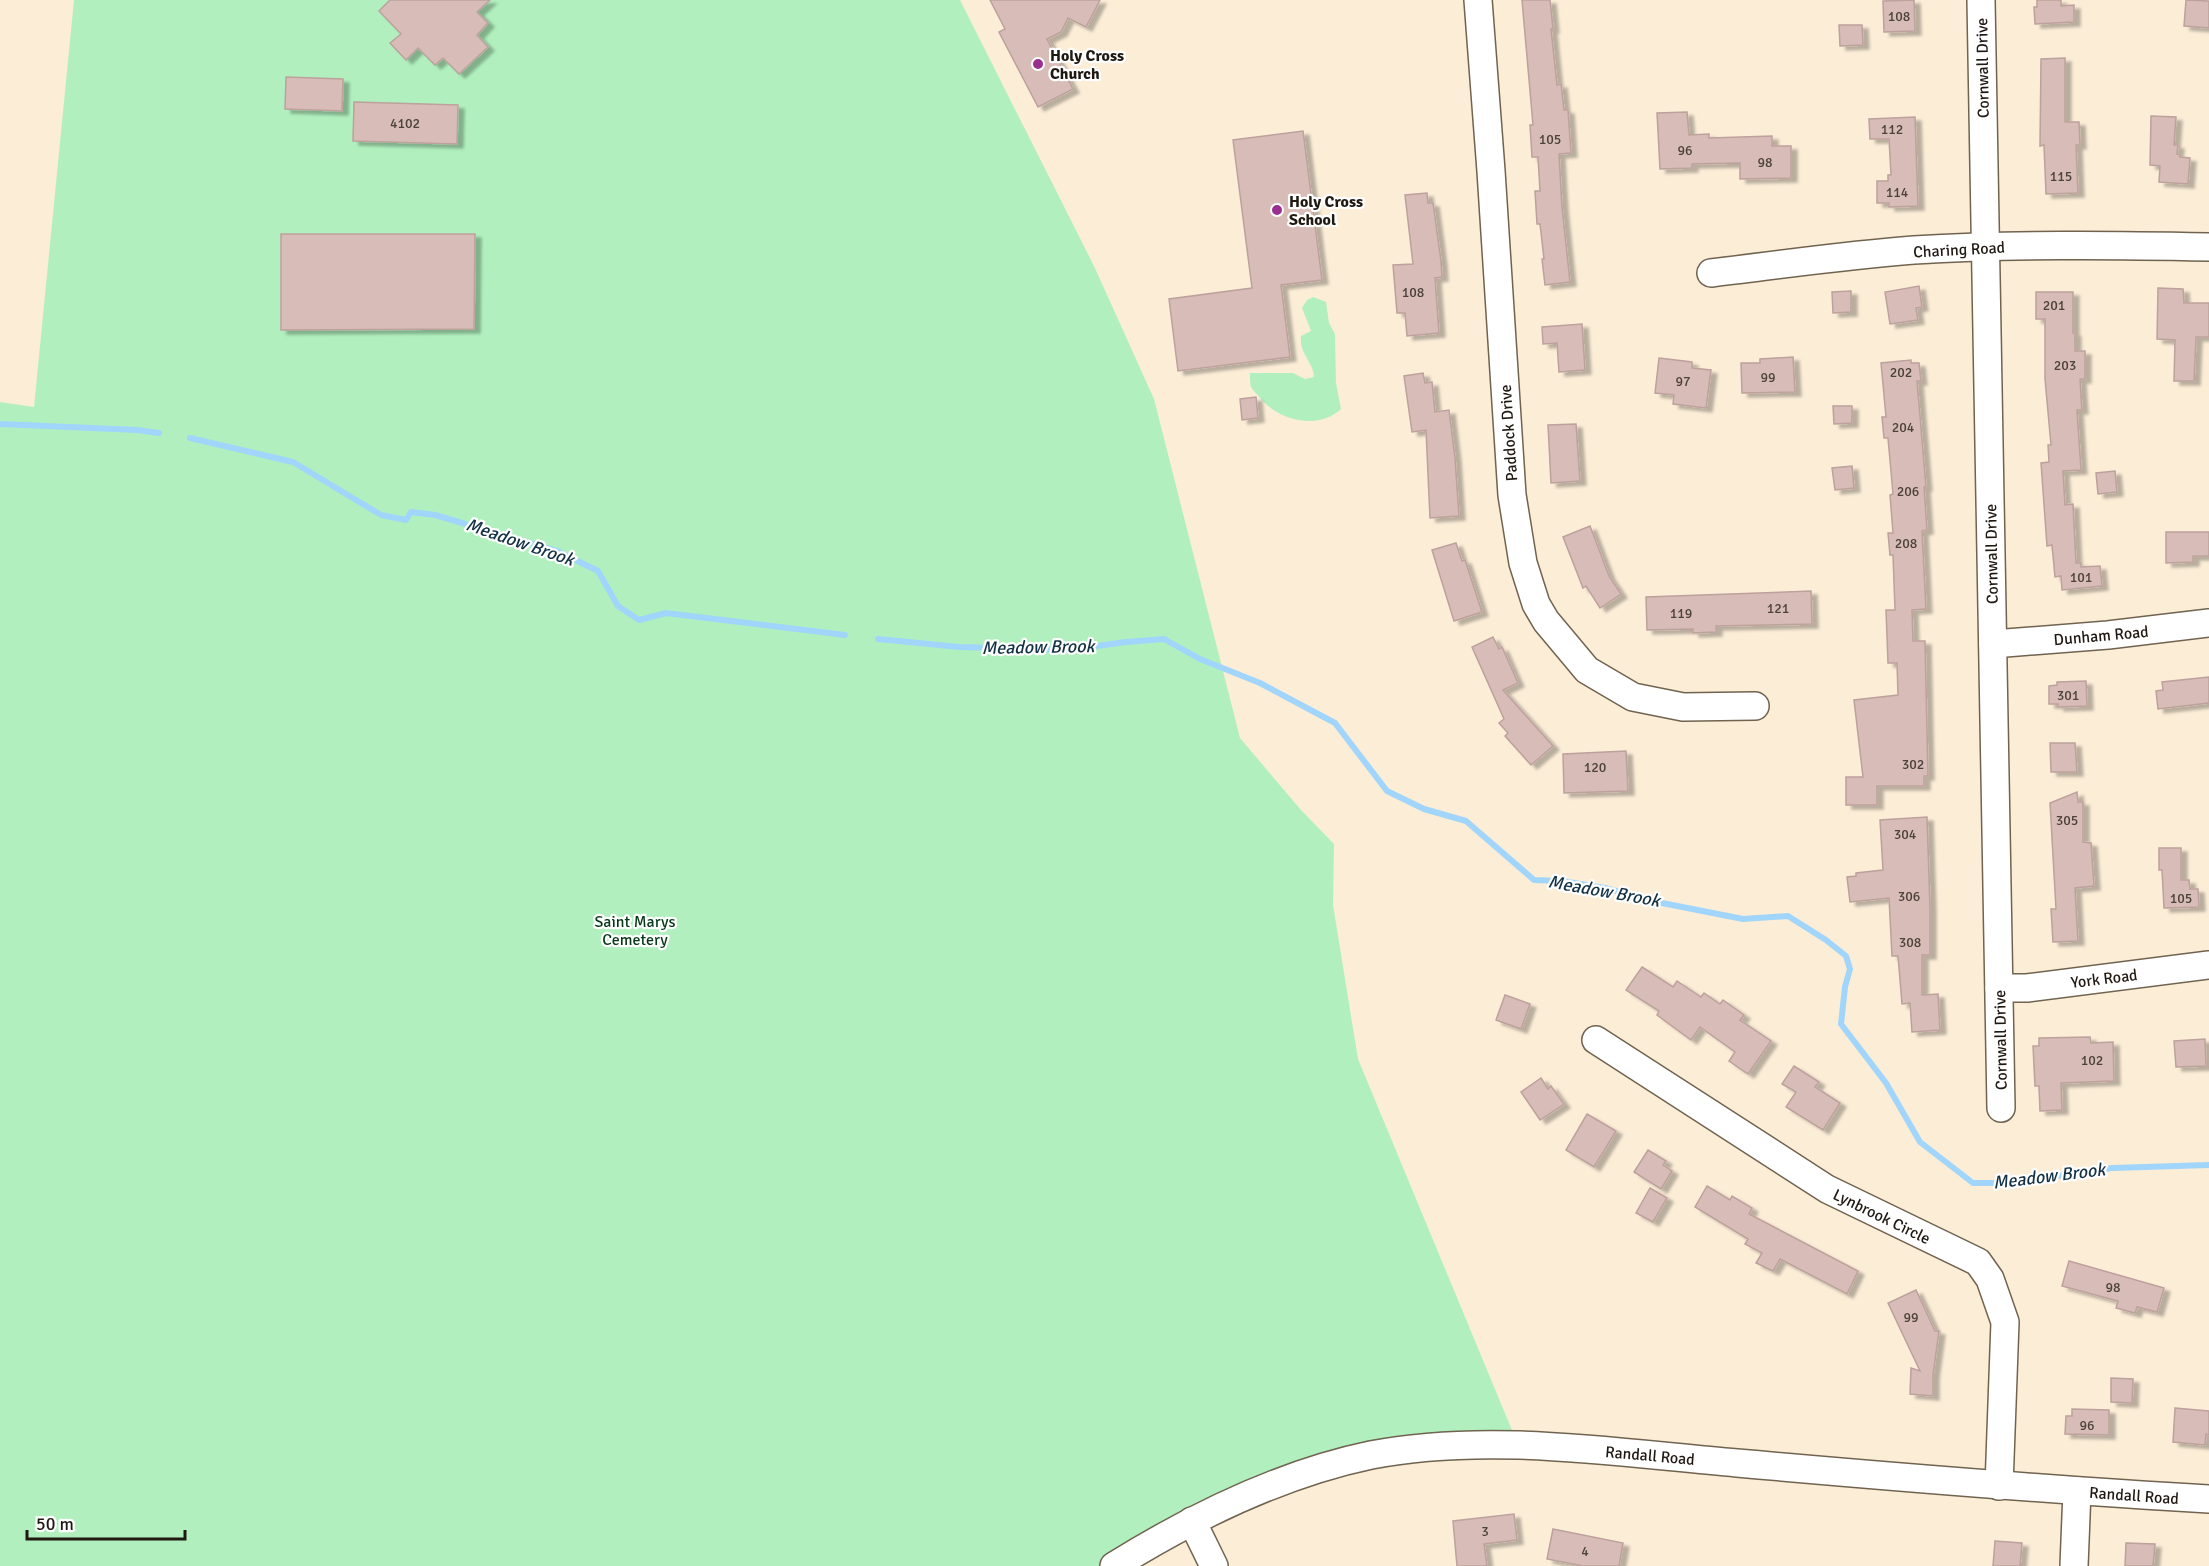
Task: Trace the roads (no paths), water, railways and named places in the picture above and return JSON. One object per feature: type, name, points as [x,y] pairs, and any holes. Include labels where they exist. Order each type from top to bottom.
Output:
[{"type":"street","name":"Paddock Drive","points":[[1478,0],[1512,495],[1523,563],[1536,604],[1546,621],[1587,670],[1633,696],[1683,707],[1755,706]]},
{"type":"street","name":"Cornwall Drive","points":[[1981,0],[2001,1108]]},
{"type":"street","name":"Charing Road","points":[[1711,273],[1911,250],[2088,244],[2209,247]]},
{"type":"street","name":"Dunham Road","points":[[1993,644],[2108,635],[2209,623]]},
{"type":"street","name":"York Road","points":[[1999,988],[2026,988],[2209,965]]},
{"type":"street","name":"Lynbrook Circle","points":[[1596,1040],[1827,1189],[1978,1262],[1990,1279],[2005,1322],[1999,1486]]},
{"type":"street","name":"Randall Road","points":[[1114,1566],[1192,1521],[1280,1480],[1371,1455],[1452,1445],[1561,1448],[1999,1486],[2209,1499]]},
{"type":"street","points":[[2074,1566],[2078,1491]]},
{"type":"street","points":[[1192,1521],[1214,1566]]},
{"type":"waterway","name":"Meadow Brook","points":[[0,424],[159,433]]},
{"type":"waterway","name":"Meadow Brook","points":[[190,438],[293,462],[381,515],[406,520],[411,512],[435,515],[557,551],[598,571],[618,606],[639,620],[666,613],[845,635]]},
{"type":"waterway","name":"Meadow Brook","points":[[878,639],[959,647],[1068,650],[1164,639],[1200,659],[1260,683],[1335,723],[1387,791],[1424,809],[1466,821],[1534,880],[1562,881],[1605,888],[1662,903],[1743,919],[1788,916],[1826,940],[1846,956],[1850,969],[1845,987],[1841,1024],[1886,1083],[1920,1142],[1973,1183],[2009,1183],[2112,1168],[2209,1165]]},
{"type":"place","name":"Holy Cross Church","points":[[1038,64]]},
{"type":"place","name":"Holy Cross School","points":[[1277,210]]},
{"type":"park label","name":"Saint Marys Cemetery","points":[[635,930]]}]
